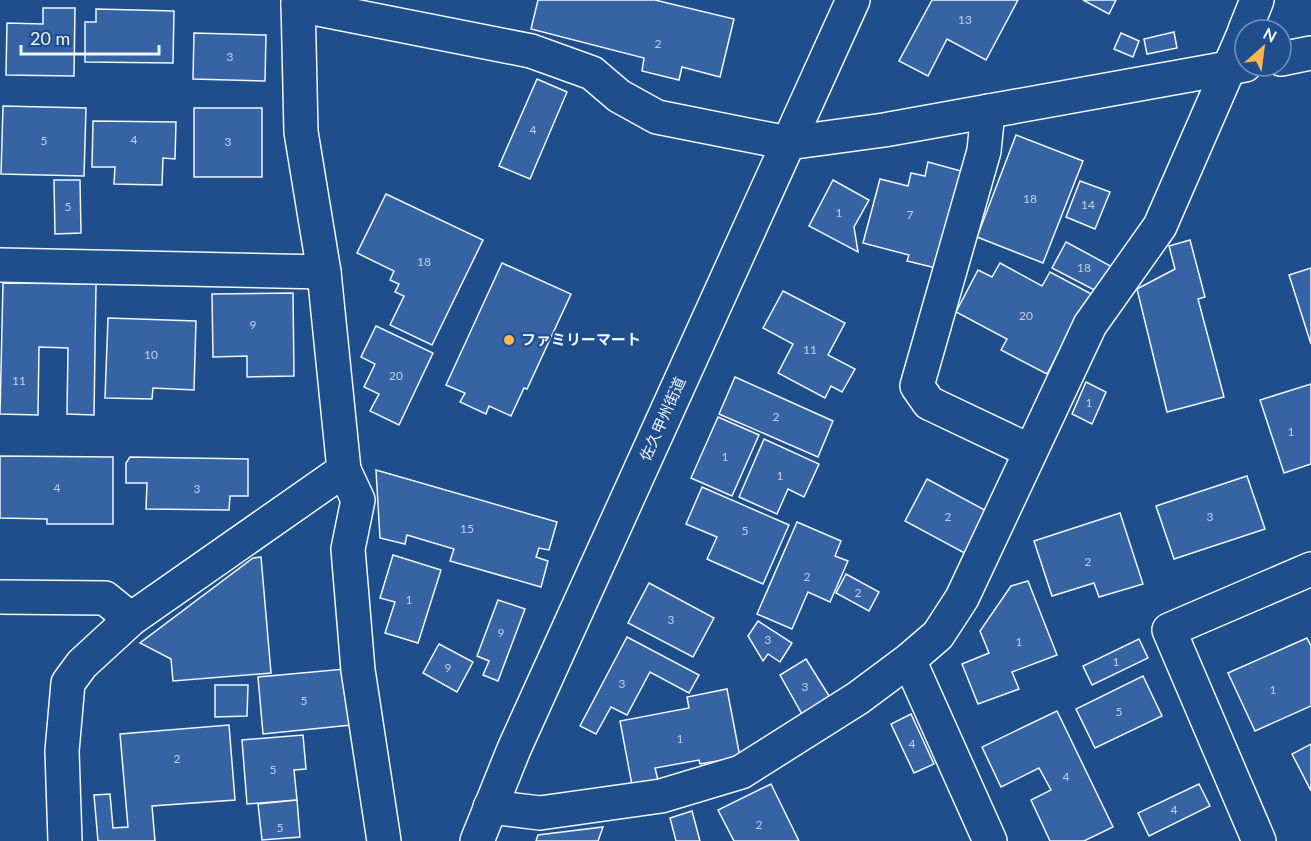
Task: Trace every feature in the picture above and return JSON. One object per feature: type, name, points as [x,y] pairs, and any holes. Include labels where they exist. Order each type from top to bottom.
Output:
[{"type":"street","name":"佐久甲州街道","points":[[477,841],[490,807],[853,0]]},
{"type":"street","points":[[1250,18],[1257,0]]},
{"type":"street","points":[[384,841],[358,670],[348,549],[358,500],[344,470],[324,272],[301,132],[298,2],[531,51],[592,73],[619,96],[657,117],[788,143],[884,130],[1233,67]]},
{"type":"street","points":[[1293,56],[1311,53]]},
{"type":"street","points":[[490,807],[540,813],[606,804],[661,796],[741,772],[858,698],[938,635],[962,598],[1090,325],[1160,226],[1233,76]]},
{"type":"street","points":[[988,111],[984,151],[916,386],[929,403],[1030,451]]},
{"type":"street","points":[[0,265],[324,272]]},
{"type":"street","points":[[65,841],[62,751],[68,683],[82,664],[131,619],[344,470]]},
{"type":"street","points":[[1259,841],[1168,630],[1311,569]]},
{"type":"street","points":[[0,597],[105,598],[131,619]]},
{"type":"street","points":[[909,660],[990,841]]},
{"type":"building","points":[[538,0],[655,0],[734,19],[720,77],[682,67],[679,80],[642,71],[644,58],[531,29]]},
{"type":"building","points":[[932,0],[1018,0],[986,60],[947,39],[928,76],[899,61]]},
{"type":"building","points":[[1083,0],[1116,0],[1109,14]]},
{"type":"building","points":[[43,8],[75,8],[74,76],[6,75],[7,23],[43,24]]},
{"type":"building","points":[[96,9],[174,11],[173,63],[85,62],[85,22],[96,22]]},
{"type":"building","points":[[1174,32],[1177,48],[1147,54],[1144,39]]},
{"type":"building","points":[[194,33],[266,35],[265,81],[193,79]]},
{"type":"building","points":[[1121,33],[1139,41],[1133,57],[1114,49]]},
{"type":"building","points":[[537,79],[567,92],[530,179],[499,166]]},
{"type":"building","points":[[3,106],[86,108],[84,176],[1,174]]},
{"type":"building","points":[[194,108],[262,108],[262,177],[194,177]]},
{"type":"building","points":[[93,121],[176,122],[175,159],[163,158],[162,185],[114,184],[115,167],[92,167]]},
{"type":"building","points":[[1016,135],[1083,161],[1043,263],[977,237]]},
{"type":"building","points":[[928,162],[961,171],[936,268],[907,261],[909,255],[863,243],[880,179],[908,186],[911,173],[925,176]]},
{"type":"building","points":[[54,180],[80,180],[81,233],[55,234]]},
{"type":"building","points":[[833,180],[869,200],[854,227],[858,252],[809,226]]},
{"type":"building","points":[[1080,181],[1110,192],[1095,229],[1066,217]]},
{"type":"building","points":[[386,194],[483,240],[432,345],[390,325],[404,296],[395,292],[399,284],[390,280],[394,271],[357,253]]},
{"type":"building","points":[[1190,240],[1205,297],[1198,299],[1224,397],[1167,412],[1137,289],[1175,269],[1169,246]]},
{"type":"building","points":[[1066,242],[1116,269],[1102,294],[1052,268]]},
{"type":"building","name":"ファミリーマート","points":[[502,263],[571,294],[527,389],[524,388],[511,416],[489,406],[486,414],[460,402],[465,393],[446,385]]},
{"type":"building","points":[[1000,263],[1042,286],[1050,272],[1097,297],[1075,321],[1047,374],[1001,350],[1007,339],[956,312],[978,270],[992,277]]},
{"type":"building","points":[[1311,268],[1311,344],[1289,275]]},
{"type":"building","points":[[3,283],[96,284],[94,415],[67,414],[68,348],[39,347],[38,415],[0,414]]},
{"type":"building","points":[[783,291],[845,323],[828,355],[855,369],[842,392],[831,386],[825,398],[778,373],[793,344],[763,328]]},
{"type":"building","points":[[293,293],[294,376],[247,377],[247,356],[213,357],[212,294]]},
{"type":"building","points":[[108,318],[196,321],[194,390],[153,388],[152,399],[105,398]]},
{"type":"building","points":[[376,326],[433,353],[399,425],[370,411],[379,394],[364,387],[375,364],[361,357]]},
{"type":"building","points":[[735,377],[833,421],[818,457],[719,414]]},
{"type":"building","points":[[1086,382],[1106,392],[1092,424],[1072,414]]},
{"type":"building","points":[[1311,384],[1311,464],[1284,473],[1260,400]]},
{"type":"building","points":[[718,417],[759,435],[732,496],[691,478]]},
{"type":"building","points":[[764,439],[819,464],[804,497],[788,489],[777,514],[739,497]]},
{"type":"building","points":[[0,456],[113,457],[113,524],[47,524],[47,519],[0,518]]},
{"type":"building","points":[[130,457],[248,459],[248,496],[230,496],[229,510],[146,509],[147,483],[126,483],[126,463]]},
{"type":"building","points":[[376,470],[557,522],[549,550],[539,548],[536,557],[548,561],[541,587],[450,561],[454,549],[407,535],[405,544],[380,538]]},
{"type":"building","points":[[1247,476],[1265,529],[1174,559],[1156,506]]},
{"type":"building","points":[[927,479],[992,514],[970,556],[905,521]]},
{"type":"building","points":[[702,487],[789,525],[763,584],[707,559],[717,537],[686,524]]},
{"type":"building","points":[[1120,513],[1143,584],[1099,597],[1094,583],[1052,596],[1034,541]]},
{"type":"building","points":[[797,522],[841,541],[835,556],[848,561],[830,602],[808,592],[792,629],[757,614]]},
{"type":"building","points":[[393,555],[441,570],[418,643],[385,633],[395,602],[380,598]]},
{"type":"building","points":[[261,557],[271,673],[173,681],[171,659],[140,643],[253,558]]},
{"type":"building","points":[[846,574],[879,592],[869,611],[836,593]]},
{"type":"building","points":[[1028,581],[1057,655],[1012,672],[1019,689],[978,704],[962,664],[989,653],[980,631],[1011,586]]},
{"type":"building","points":[[649,583],[714,618],[693,657],[628,623]]},
{"type":"building","points":[[498,600],[525,609],[498,681],[483,675],[489,661],[477,656]]},
{"type":"building","points":[[758,621],[792,643],[780,662],[768,654],[763,661],[748,636]]},
{"type":"building","points":[[627,637],[699,675],[689,693],[650,672],[627,715],[611,707],[596,734],[580,726]]},
{"type":"building","points":[[1307,638],[1311,646],[1311,706],[1255,731],[1228,673]]},
{"type":"building","points":[[1139,639],[1148,658],[1092,685],[1083,666]]},
{"type":"building","points":[[439,644],[473,662],[457,692],[423,673]]},
{"type":"building","points":[[806,659],[831,699],[803,716],[780,675]]},
{"type":"building","points":[[345,669],[351,725],[263,734],[258,677]]},
{"type":"building","points":[[1143,676],[1162,716],[1095,748],[1076,709]]},
{"type":"building","points":[[215,685],[248,685],[247,716],[215,717]]},
{"type":"building","points":[[727,689],[740,757],[700,764],[699,760],[655,768],[658,780],[632,785],[620,721],[689,708],[687,697]]},
{"type":"building","points":[[1057,711],[1113,827],[1084,841],[1050,841],[1031,800],[1051,790],[1039,768],[1001,787],[982,747]]},
{"type":"building","points":[[911,714],[934,764],[914,773],[891,724]]},
{"type":"building","points":[[229,725],[235,800],[152,806],[155,841],[98,841],[94,795],[110,794],[113,828],[128,827],[120,734]]},
{"type":"building","points":[[303,735],[306,769],[294,770],[297,800],[247,804],[242,740]]},
{"type":"building","points":[[1311,744],[1311,791],[1292,754]]},
{"type":"building","points":[[771,784],[799,841],[734,841],[718,810]]},
{"type":"building","points":[[1199,784],[1210,806],[1149,836],[1138,813]]},
{"type":"building","points":[[297,800],[300,837],[262,840],[258,804]]},
{"type":"building","points":[[692,811],[700,841],[676,841],[670,818]]},
{"type":"building","points":[[603,827],[598,841],[536,841],[538,835]]},
{"type":"place","name":"ファミリーマート","points":[[509,340]]}]
